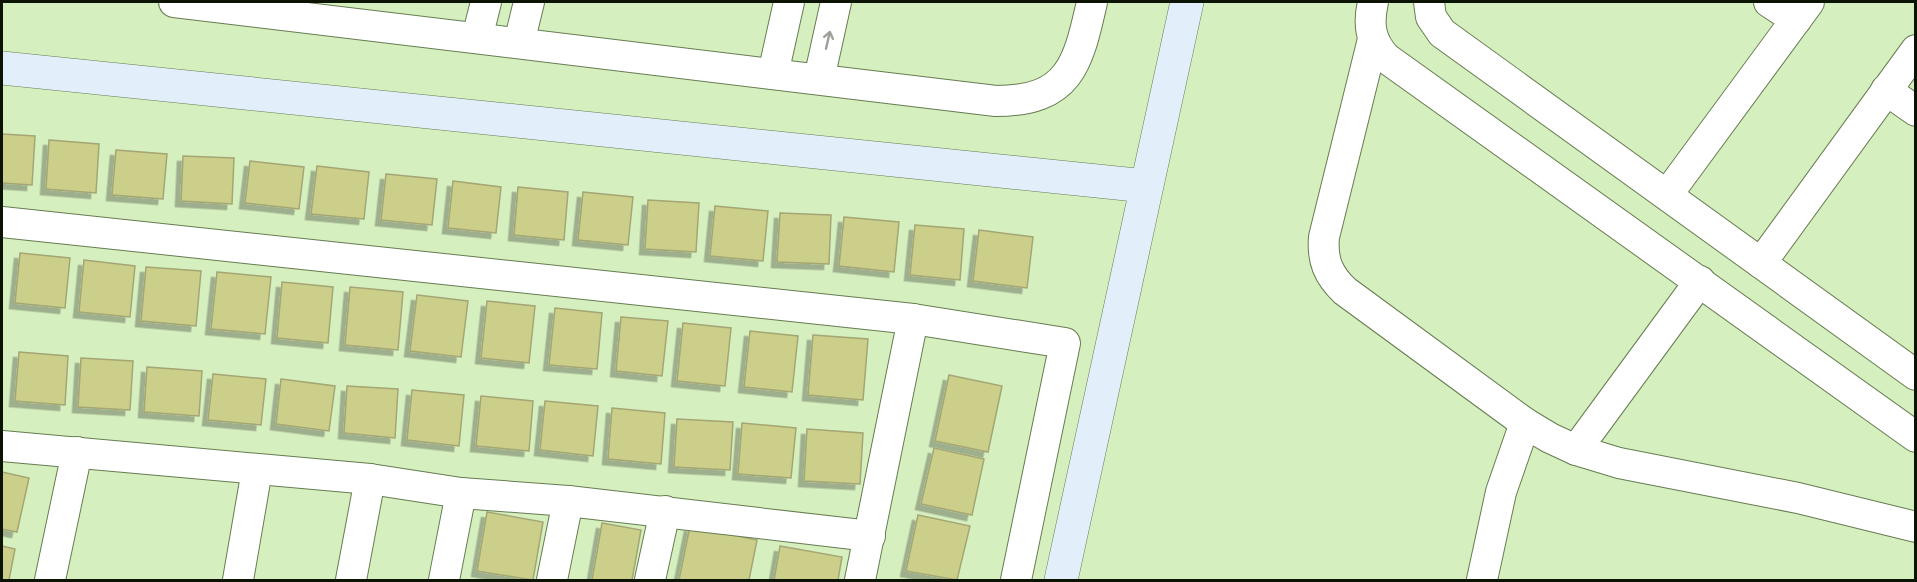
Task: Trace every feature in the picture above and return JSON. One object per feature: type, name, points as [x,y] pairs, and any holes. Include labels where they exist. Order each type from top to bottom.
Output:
[{"type":"street","points":[[180,2],[229,5],[477,38],[1016,101],[1053,88],[1067,75],[1078,58],[1092,2]]},
{"type":"street","points":[[477,38],[486,2]]},
{"type":"street","points":[[519,43],[529,2]]},
{"type":"street","points":[[773,74],[789,2]]},
{"type":"street","points":[[819,79],[836,2]]},
{"type":"street","points":[[1061,580],[1187,2]]},
{"type":"street","points":[[1373,2],[1370,27],[1378,49],[1386,58],[1916,437]]},
{"type":"street","points":[[1429,2],[1431,17],[1442,33],[1916,375]]},
{"type":"street","points":[[1667,195],[1802,11],[1770,2]]},
{"type":"street","points":[[1373,39],[1324,237],[1323,249],[1329,273],[1345,291],[1525,423],[1576,450],[1619,463],[1797,498],[1916,526]]},
{"type":"street","points":[[1761,263],[1916,50]]},
{"type":"street","points":[[2,68],[1146,186]]},
{"type":"street","points":[[1886,90],[1916,111]]},
{"type":"street","points":[[2,222],[913,320],[1065,343],[1016,580]]},
{"type":"street","points":[[1576,450],[1700,281]]},
{"type":"street","points":[[860,580],[913,320]]},
{"type":"street","points":[[1482,580],[1502,492],[1525,423]]},
{"type":"street","points":[[2,446],[370,479],[461,492],[664,511],[870,536]]},
{"type":"street","points":[[50,580],[77,452]]},
{"type":"street","points":[[238,580],[257,470]]},
{"type":"street","points":[[351,580],[370,479]]},
{"type":"street","points":[[444,580],[461,492]]},
{"type":"street","points":[[552,580],[568,501]]},
{"type":"street","points":[[650,580],[664,511]]},
{"type":"building","points":[[2,134],[35,136],[32,185],[2,183]]},
{"type":"building","points":[[49,140],[99,144],[96,193],[46,189]]},
{"type":"building","points":[[116,150],[167,154],[163,199],[112,195]]},
{"type":"building","points":[[183,156],[234,158],[232,204],[181,201]]},
{"type":"building","points":[[250,161],[304,167],[299,209],[245,203]]},
{"type":"building","points":[[317,166],[369,172],[364,219],[311,214]]},
{"type":"building","points":[[386,174],[437,179],[432,225],[381,220]]},
{"type":"building","points":[[453,181],[501,187],[496,233],[448,228]]},
{"type":"building","points":[[518,187],[568,192],[564,240],[514,235]]},
{"type":"building","points":[[583,192],[633,197],[628,245],[578,240]]},
{"type":"building","points":[[648,200],[699,203],[696,252],[645,249]]},
{"type":"building","points":[[715,206],[768,211],[763,261],[710,256]]},
{"type":"building","points":[[780,213],[831,215],[829,264],[777,262]]},
{"type":"building","points":[[844,217],[899,222],[894,272],[839,266]]},
{"type":"building","points":[[915,225],[964,229],[960,280],[910,275]]},
{"type":"building","points":[[979,230],[1033,237],[1027,288],[973,281]]},
{"type":"building","points":[[20,253],[70,258],[65,308],[15,303]]},
{"type":"building","points":[[84,260],[135,266],[130,317],[79,312]]},
{"type":"building","points":[[146,267],[201,271],[196,326],[141,321]]},
{"type":"building","points":[[217,272],[271,277],[265,334],[211,329]]},
{"type":"building","points":[[282,282],[333,287],[328,343],[277,338]]},
{"type":"building","points":[[350,287],[403,292],[398,350],[345,345]]},
{"type":"building","points":[[417,295],[468,301],[461,357],[410,351]]},
{"type":"building","points":[[487,301],[535,306],[529,363],[481,358]]},
{"type":"building","points":[[555,308],[602,313],[597,369],[549,365]]},
{"type":"building","points":[[621,317],[668,321],[662,376],[616,371]]},
{"type":"building","points":[[683,323],[731,328],[725,386],[677,381]]},
{"type":"building","points":[[750,331],[798,336],[792,392],[744,387]]},
{"type":"building","points":[[813,335],[868,339],[863,400],[808,395]]},
{"type":"building","points":[[19,352],[68,356],[65,405],[15,401]]},
{"type":"building","points":[[81,358],[133,361],[130,410],[78,407]]},
{"type":"building","points":[[147,367],[202,371],[199,416],[144,412]]},
{"type":"building","points":[[213,374],[266,379],[261,425],[208,420]]},
{"type":"building","points":[[949,375],[1002,386],[988,452],[935,441]]},
{"type":"building","points":[[281,379],[335,386],[329,431],[276,424]]},
{"type":"building","points":[[347,386],[398,389],[395,438],[344,433]]},
{"type":"building","points":[[412,390],[464,395],[459,446],[407,440]]},
{"type":"building","points":[[481,396],[533,401],[529,451],[476,446]]},
{"type":"building","points":[[545,401],[598,406],[593,456],[540,450]]},
{"type":"building","points":[[612,408],[665,413],[661,464],[608,459]]},
{"type":"building","points":[[677,419],[733,422],[730,470],[674,467]]},
{"type":"building","points":[[742,423],[796,428],[791,478],[738,474]]},
{"type":"building","points":[[807,429],[863,433],[860,484],[804,481]]},
{"type":"building","points":[[934,448],[984,459],[972,515],[921,504]]},
{"type":"building","points":[[2,472],[29,478],[17,532],[2,529]]},
{"type":"building","points":[[487,512],[543,522],[533,580],[477,571]]},
{"type":"building","points":[[918,515],[970,526],[957,580],[906,571]]},
{"type":"building","points":[[602,523],[641,530],[632,580],[592,580]]},
{"type":"building","points":[[690,526],[757,540],[749,580],[679,580]]},
{"type":"building","points":[[2,546],[15,549],[9,580],[2,580]]},
{"type":"building","points":[[780,546],[842,557],[838,580],[774,580]]}]
